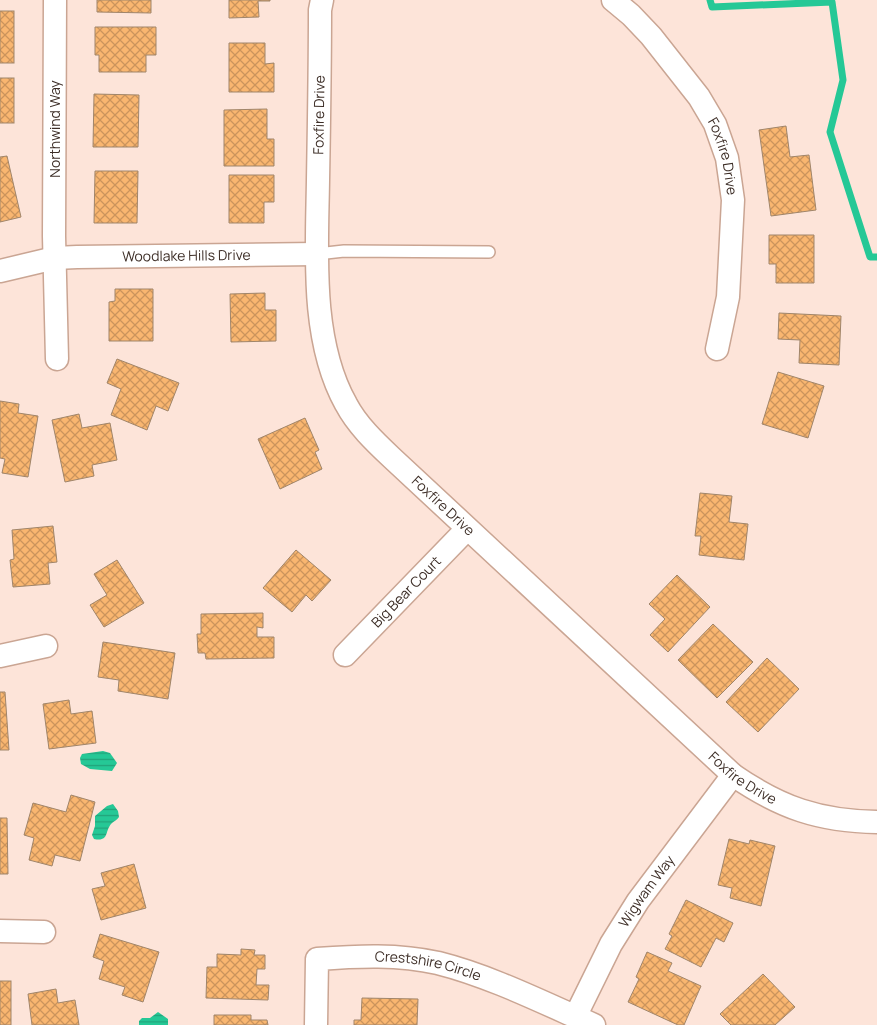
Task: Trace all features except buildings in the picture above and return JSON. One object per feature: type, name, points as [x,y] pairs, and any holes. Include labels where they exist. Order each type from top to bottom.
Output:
[{"type":"street","name":"Northwind Way","points":[[55,0],[55,258]]},
{"type":"street","name":"Foxfire Drive","points":[[322,0],[320,10],[317,254],[319,300],[323,334],[331,369],[346,404],[366,433],[733,775],[756,792],[790,808],[822,818],[852,822],[877,822]]},
{"type":"street","name":"Foxfire Drive","points":[[613,0],[651,36],[699,97],[715,124],[727,158],[732,200],[728,297],[717,349]]},
{"type":"street","name":"Woodlake Hills Drive","points":[[0,271],[55,258],[104,255],[317,254]]},
{"type":"street","points":[[55,258],[57,359]]},
{"type":"street","name":"Big Bear Court","points":[[345,655],[468,529]]},
{"type":"street","points":[[0,656],[46,646]]},
{"type":"street","name":"Wigwam Way","points":[[584,1021],[611,944],[638,901],[733,775]]},
{"type":"street","points":[[0,931],[44,932]]},
{"type":"street","name":"Crestshire Circle","points":[[316,1025],[317,959],[362,956],[399,957],[437,963],[473,974],[584,1021]]},
{"type":"lane","points":[[317,254],[344,251],[489,252]]},
{"type":"shaded area","points":[[103,751],[110,753],[117,763],[112,771],[90,769],[81,764],[80,758],[82,754]]},
{"type":"shaded area","points":[[113,804],[118,811],[119,817],[112,823],[105,837],[99,840],[94,839],[92,835],[95,826],[95,816],[107,806]]},
{"type":"shaded area","points":[[158,1012],[168,1019],[168,1025],[139,1025],[139,1021],[142,1018],[150,1018]]},
{"type":"waterway","points":[[710,0],[712,7],[832,2],[843,80],[830,132],[870,257],[877,257]]}]
